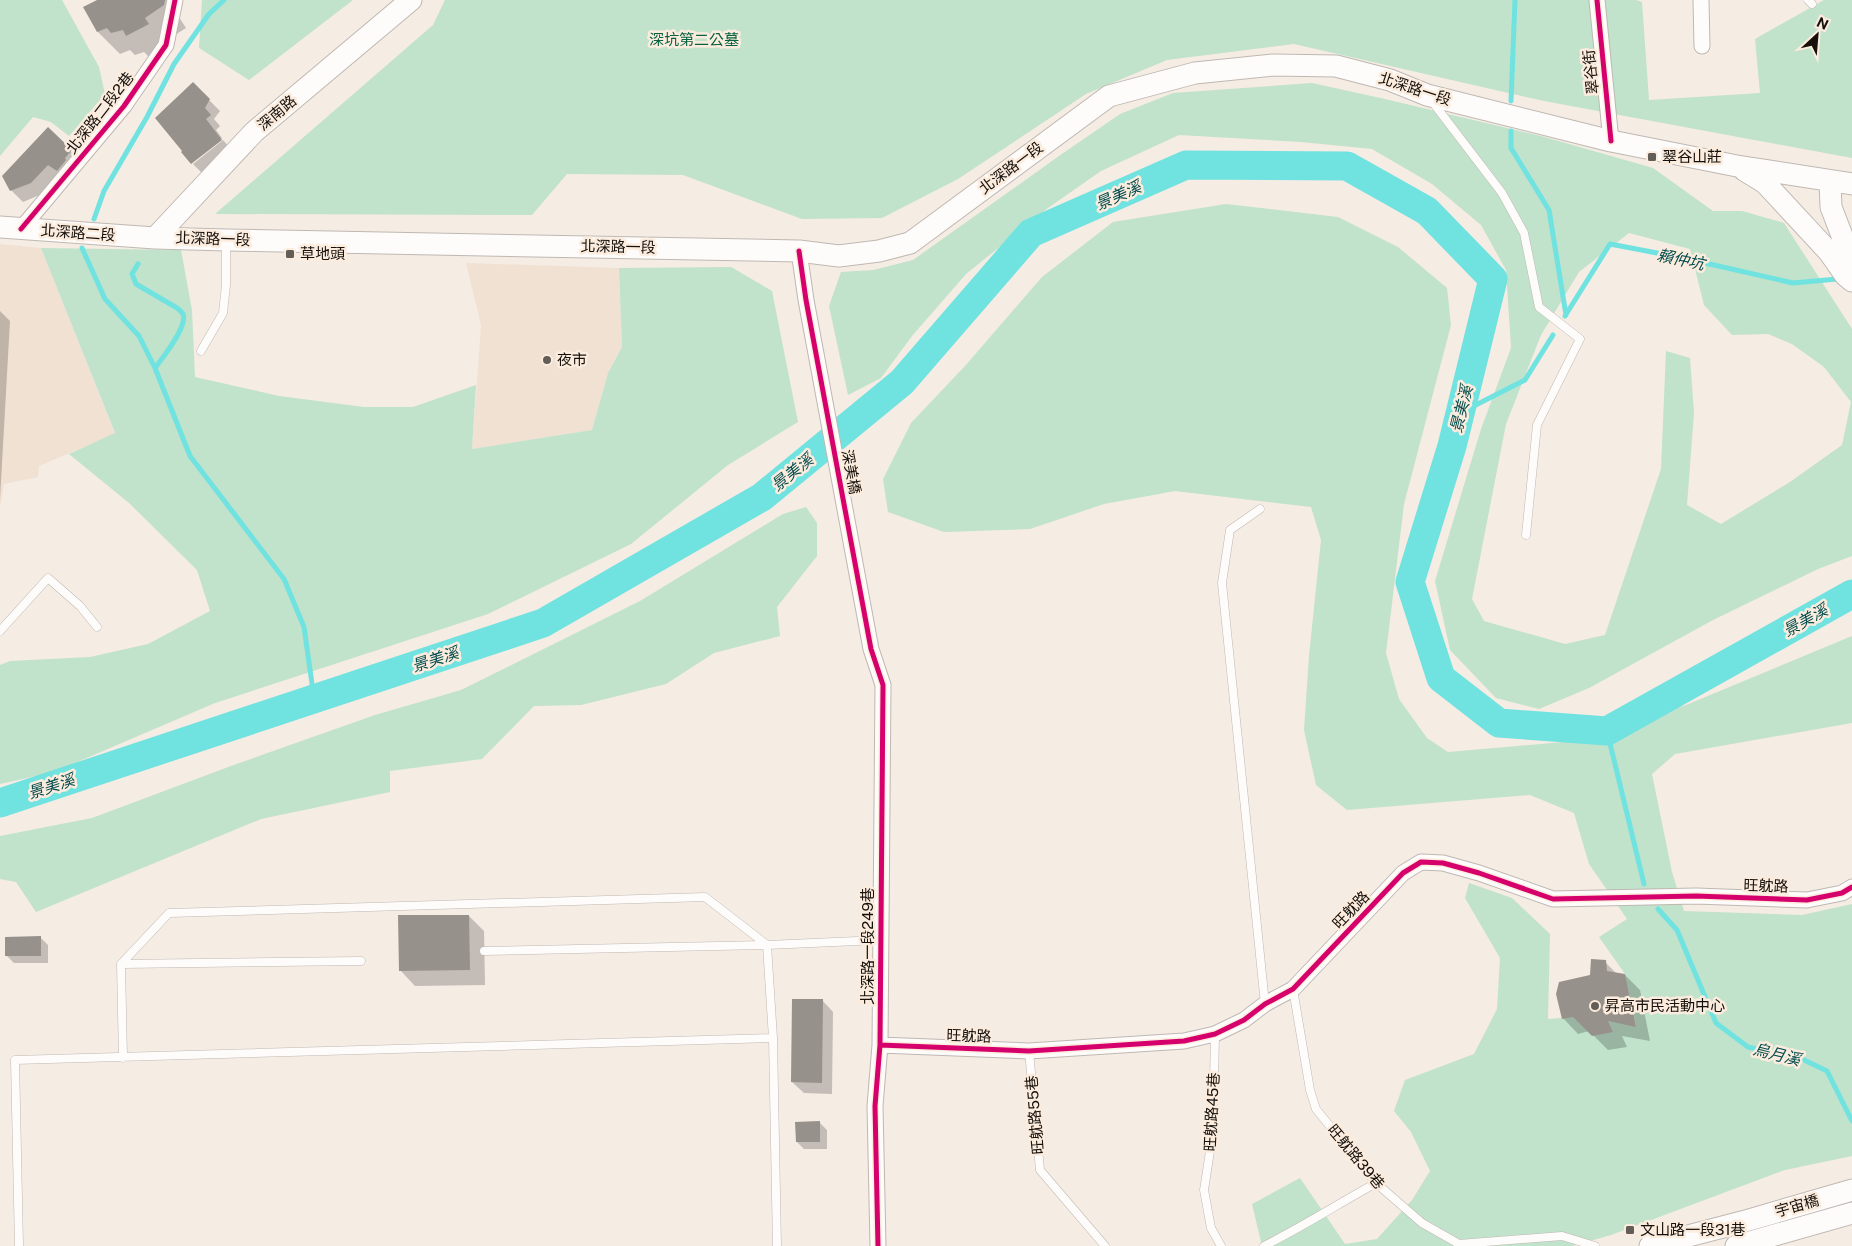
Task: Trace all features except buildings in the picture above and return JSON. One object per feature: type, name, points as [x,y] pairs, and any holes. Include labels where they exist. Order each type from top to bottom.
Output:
[{"type":"main road","name":"深南路","points":[[155,238],[254,132],[411,0]]},
{"type":"main road","name":"北深路一段","points":[[155,238],[799,251],[839,256],[879,252],[910,243],[1109,96],[1195,73],[1274,65],[1336,66],[1390,80],[1427,95],[1611,141],[1737,166],[1852,184]]},
{"type":"main road","points":[[1737,166],[1765,183],[1830,252],[1852,281]]},
{"type":"main road","points":[[1830,182],[1831,207],[1852,262]]},
{"type":"main road","name":"北深路二段","points":[[0,227],[155,238]]},
{"type":"main road","name":"宇宙橋","points":[[1650,1246],[1698,1236],[1852,1190]]},
{"type":"main road","name":"宇宙橋","points":[[1740,1245],[1852,1213]]},
{"type":"street","name":"北深路二段2巷","points":[[21,229],[124,106],[166,45],[175,0]]},
{"type":"street","name":"翠谷街","points":[[1597,0],[1611,141]]},
{"type":"street","points":[[1700,0],[1702,46]]},
{"type":"street","name":"深美橋","points":[[799,251],[806,300],[871,649]]},
{"type":"street","name":"北深路一段249巷","points":[[871,649],[883,684],[880,1045],[876,1106],[878,1246]]},
{"type":"street","name":"旺躭路","points":[[880,1045],[1029,1051],[1184,1041],[1215,1034],[1244,1020],[1265,1004],[1293,989],[1403,873],[1421,862],[1443,863],[1479,872],[1554,899],[1696,896],[1807,900],[1842,893],[1852,887]]},
{"type":"lane","points":[[1427,95],[1502,193],[1524,233],[1540,307],[1580,339],[1537,425],[1526,535]]},
{"type":"lane","points":[[201,351],[223,313],[226,285],[226,240]]},
{"type":"lane","points":[[1260,509],[1230,530],[1222,583],[1265,1004]]},
{"type":"lane","points":[[0,631],[48,578],[80,606],[97,627]]},
{"type":"lane","points":[[123,1058],[121,964],[168,913],[705,897],[767,945],[773,1038],[777,1246]]},
{"type":"lane","points":[[484,951],[767,945],[880,940]]},
{"type":"lane","points":[[121,964],[361,961]]},
{"type":"lane","name":"旺躭路39巷","points":[[1293,989],[1310,1090],[1316,1109],[1376,1183],[1422,1223],[1459,1244],[1562,1236],[1594,1246]]},
{"type":"lane","name":"旺躭路45巷","points":[[1215,1034],[1214,1132],[1204,1190],[1211,1228],[1221,1246]]},
{"type":"lane","points":[[19,1246],[15,1060],[773,1038]]},
{"type":"lane","name":"旺躭路55巷","points":[[1029,1051],[1040,1170],[1105,1246]]},
{"type":"lane","points":[[1264,1246],[1294,1231],[1330,1208],[1376,1183]]},
{"type":"shaded area","points":[[0,244],[41,248],[115,434],[39,466],[38,477],[4,484],[0,507]]},
{"type":"shaded area","name":"夜市","points":[[466,263],[619,268],[622,347],[608,373],[592,430],[472,449],[481,325]]},
{"type":"green space","points":[[0,0],[62,0],[99,67],[105,94],[69,136],[51,122],[33,117],[0,156]]},
{"type":"green space","points":[[202,0],[353,0],[249,80],[199,48]]},
{"type":"green space","name":"深坑第二公墓","points":[[445,0],[1636,0],[1642,2],[1649,100],[1760,93],[1755,39],[1824,0],[1852,0],[1852,158],[1544,101],[1294,44],[1167,60],[1086,94],[958,179],[882,218],[802,219],[683,175],[567,174],[532,215],[215,214],[433,25]]},
{"type":"green space","points":[[1312,83],[1541,136],[1653,168],[1713,211],[1742,211],[1784,223],[1852,329],[1852,556],[1818,569],[1713,620],[1589,688],[1539,709],[1496,698],[1450,650],[1435,581],[1481,429],[1511,348],[1506,270],[1481,225],[1432,184],[1372,149],[1301,142],[1179,135],[1101,171],[1048,208],[966,274],[912,336],[881,378],[848,395],[829,306],[841,272],[873,270],[913,260],[1120,114],[1173,93]],"holes":[[[1629,233],[1690,249],[1704,305],[1732,335],[1768,334],[1792,344],[1824,367],[1851,402],[1842,445],[1790,482],[1721,524],[1687,505],[1694,413],[1690,358],[1666,351],[1661,469],[1605,635],[1565,644],[1484,621],[1472,599],[1506,424],[1541,335],[1579,272]]]},
{"type":"green space","points":[[1226,204],[1338,217],[1398,247],[1447,288],[1451,325],[1404,504],[1386,653],[1399,699],[1427,738],[1448,752],[1563,742],[1686,705],[1852,636],[1852,723],[1675,754],[1652,774],[1672,872],[1684,911],[1802,915],[1852,904],[1852,1156],[1785,1170],[1611,1235],[1572,1246],[1262,1246],[1252,1204],[1300,1178],[1345,1244],[1377,1239],[1412,1200],[1430,1171],[1411,1132],[1394,1111],[1405,1080],[1474,1054],[1497,1009],[1500,958],[1465,898],[1469,883],[1512,898],[1550,934],[1548,1019],[1573,1017],[1613,1032],[1608,1021],[1636,1026],[1625,974],[1599,937],[1627,919],[1589,864],[1574,813],[1530,795],[1347,810],[1316,785],[1304,730],[1309,656],[1321,540],[1311,507],[1175,491],[1104,504],[1030,529],[944,532],[888,512],[883,479],[911,423],[965,366],[1042,277],[1113,222]]},
{"type":"green space","points":[[41,248],[181,250],[192,310],[195,377],[279,396],[364,407],[413,407],[476,385],[472,449],[592,430],[608,373],[622,347],[619,268],[731,267],[772,291],[798,422],[728,465],[631,544],[488,614],[215,703],[54,772],[0,784],[0,665],[10,661],[90,657],[148,644],[210,611],[197,570],[129,503],[69,454],[115,433]]},
{"type":"green space","points":[[806,507],[817,523],[817,556],[777,607],[780,636],[714,653],[666,684],[581,705],[534,706],[482,759],[390,771],[390,792],[261,819],[36,912],[16,882],[0,879],[0,836],[92,818],[375,715],[461,690],[640,601],[783,514]]},
{"type":"waterway","points":[[94,219],[104,191],[147,117],[174,64],[209,14],[224,0]]},
{"type":"waterway","points":[[1511,101],[1515,0]]},
{"type":"waterway","points":[[1511,131],[1511,148],[1549,210],[1566,315]]},
{"type":"waterway","name":"景美溪","points":[[0,803],[543,623],[762,497],[902,382],[1031,233],[1186,165],[1347,166],[1427,211],[1493,279],[1452,446],[1410,582],[1441,678],[1499,723],[1607,731],[1852,594]]},
{"type":"waterway","name":"賴仲坑","points":[[1565,316],[1610,244],[1683,258],[1793,283],[1837,279]]},
{"type":"waterway","points":[[82,248],[105,299],[139,336],[155,368],[190,456],[284,579],[304,627],[314,698]]},
{"type":"waterway","points":[[138,264],[132,274],[136,284],[178,309],[183,314],[184,320],[178,334],[155,368]]},
{"type":"waterway","name":"賴仲坑","points":[[1460,413],[1525,380],[1553,335]]},
{"type":"waterway","name":"烏月溪","points":[[1607,731],[1644,884]]},
{"type":"waterway","name":"烏月溪","points":[[1658,909],[1677,930],[1716,1023],[1748,1047],[1802,1059],[1827,1071],[1852,1121]]},
{"type":"cycle path","points":[[21,229],[124,106],[166,45],[175,0]]},
{"type":"cycle path","points":[[1597,0],[1611,141]]},
{"type":"cycle path","points":[[799,251],[806,300],[871,649],[883,685],[880,1045],[875,1106],[878,1246]]},
{"type":"cycle path","points":[[880,1045],[1029,1051],[1184,1041],[1215,1034],[1244,1020],[1265,1004],[1293,989],[1403,873],[1421,862],[1443,863],[1479,873],[1553,899],[1696,896],[1807,900],[1842,893],[1852,887]]},
{"type":"place","name":"翠谷山莊","points":[[1652,157]]},
{"type":"place","name":"草地頭","points":[[290,254]]},
{"type":"place","name":"夜市","points":[[547,360]]},
{"type":"place","name":"昇高市民活動中心","points":[[1595,1006]]},
{"type":"place","name":"文山路一段31巷","points":[[1630,1230]]}]
